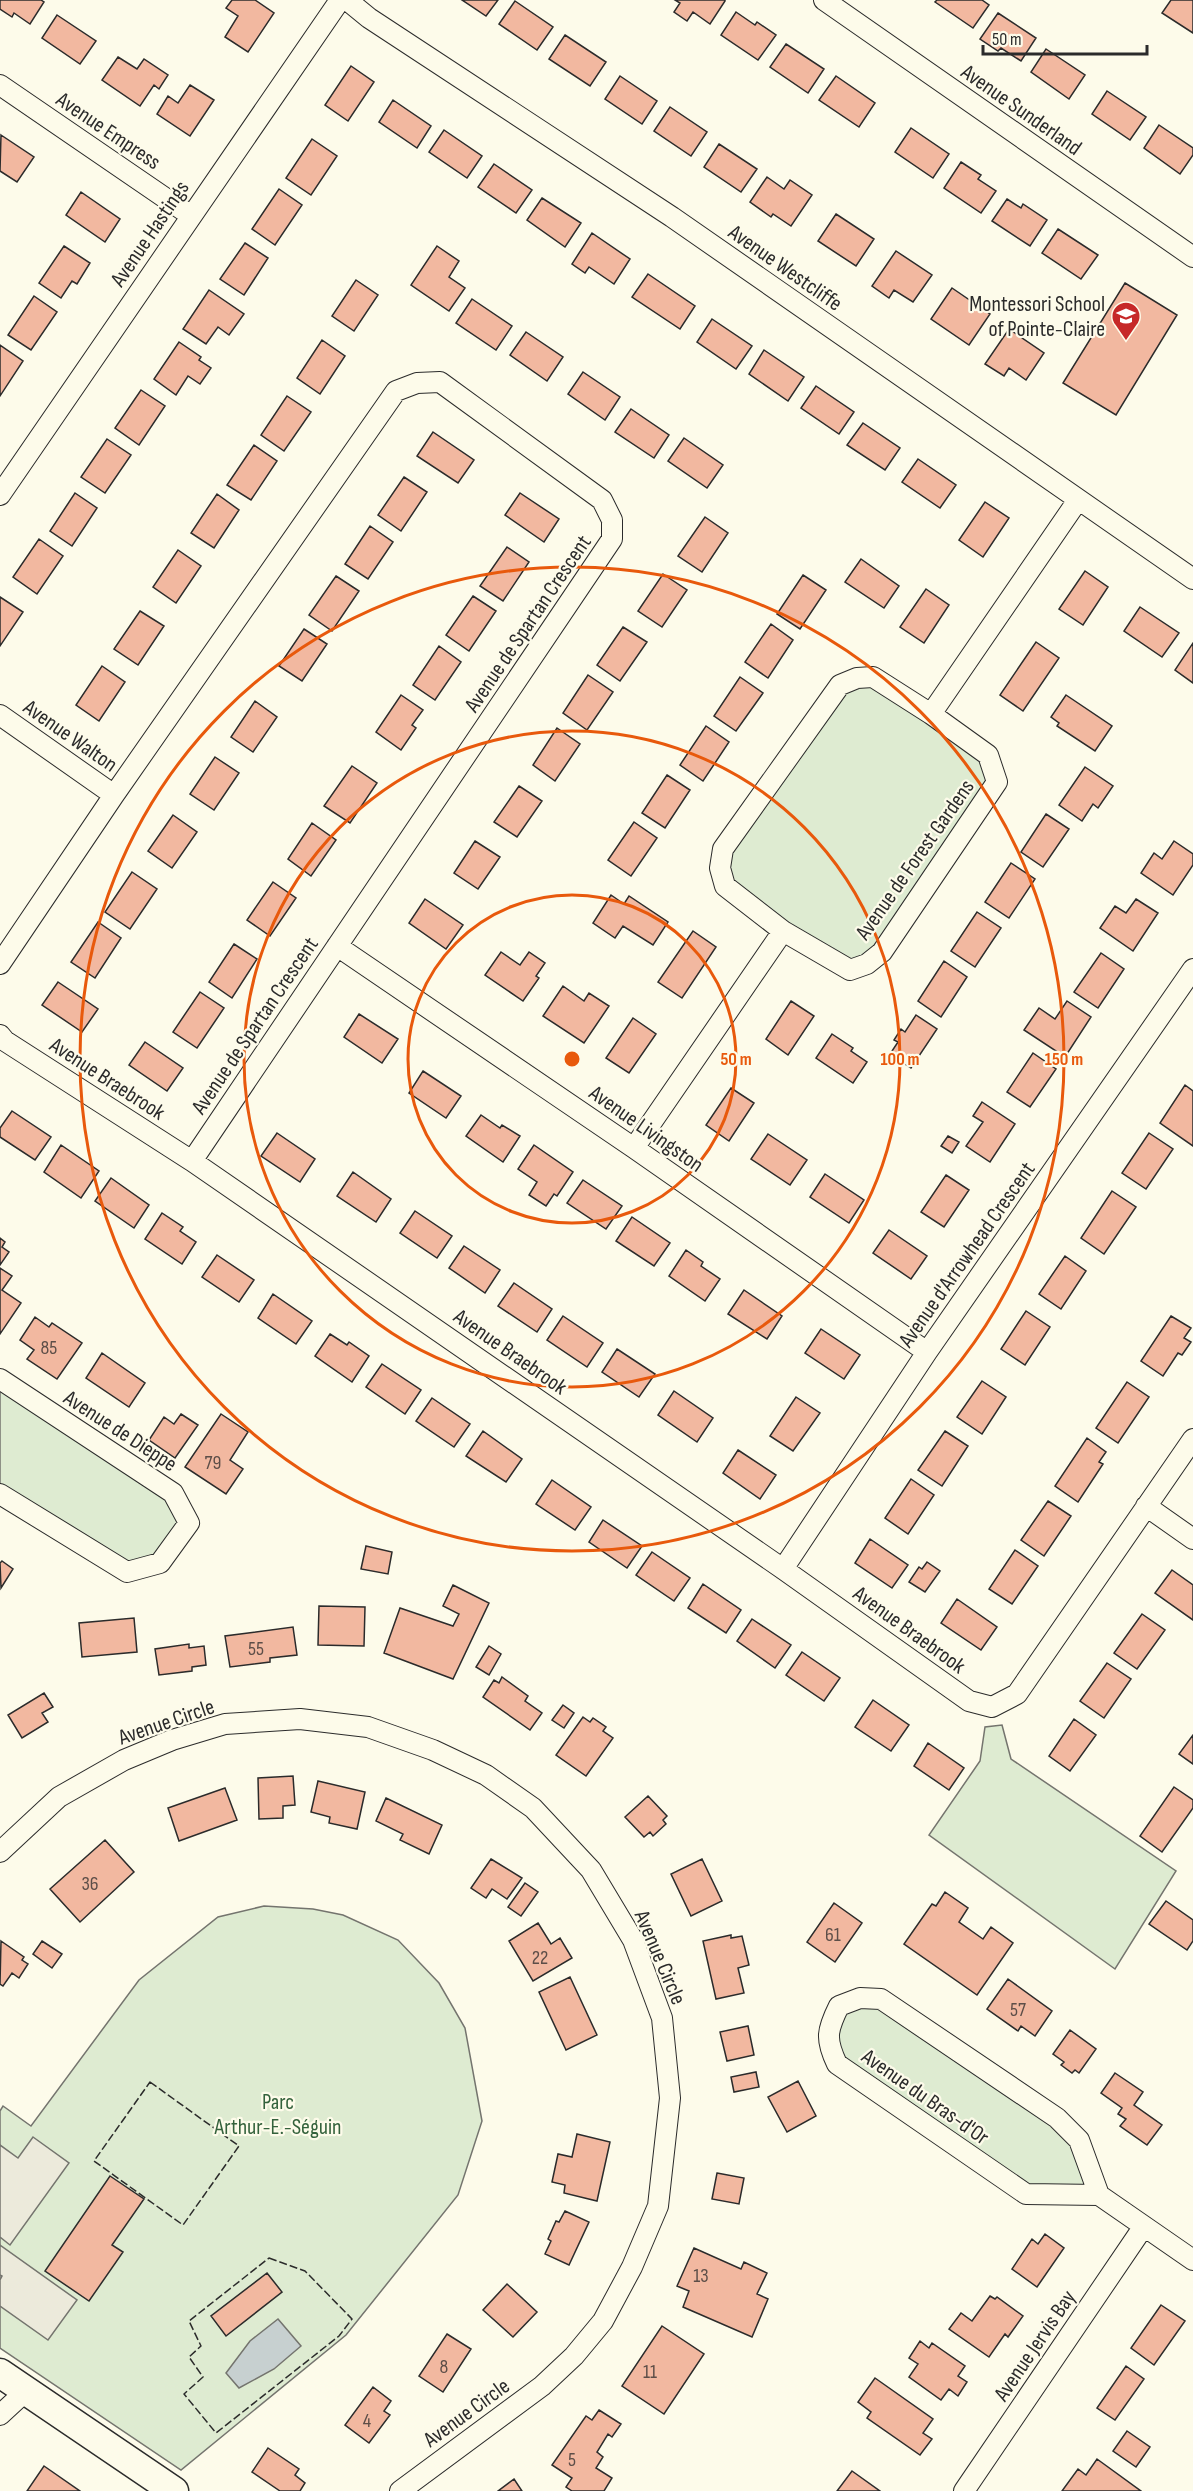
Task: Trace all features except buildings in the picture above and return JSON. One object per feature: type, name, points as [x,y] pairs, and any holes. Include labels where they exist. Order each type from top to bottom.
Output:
[{"type":"street","name":"Avenue Hastings","points":[[0,495],[190,215],[340,0]]},
{"type":"street","name":"Avenue Westcliffe","points":[[347,0],[369,18],[672,217],[1193,579]]},
{"type":"street","name":"Avenue Sunderland","points":[[824,0],[1193,256]]},
{"type":"street","name":"Avenue Empress","points":[[0,85],[190,215]]},
{"type":"street","name":"Avenue de Spartan Crescent","points":[[0,964],[114,795],[396,391],[417,383],[440,382],[602,500],[612,520],[612,539],[192,1161]]},
{"type":"street","points":[[931,714],[1078,500]]},
{"type":"street","name":"Avenue de Forest Gardens","points":[[873,677],[931,714],[988,755],[997,782],[882,952],[867,964],[850,970],[783,931],[725,886],[720,868],[723,849],[840,684],[857,678],[873,677]]},
{"type":"street","name":"Avenue Walton","points":[[0,715],[114,795]]},
{"type":"street","points":[[634,1148],[783,931]]},
{"type":"street","name":"Avenue Livingston","points":[[337,946],[634,1148],[927,1352]]},
{"type":"street","name":"Avenue d'Arrowhead Crescent","points":[[783,1569],[927,1352],[1193,969]]},
{"type":"street","name":"Avenue Braebrook","points":[[0,1035],[5,1041],[192,1161],[783,1569],[969,1701],[992,1707],[1017,1694],[1146,1506]]},
{"type":"street","name":"Avenue de Dieppe","points":[[0,1379],[173,1493],[189,1522],[160,1563],[127,1572],[0,1494]]},
{"type":"street","points":[[1193,1439],[1146,1506],[1193,1539]]},
{"type":"street","name":"Avenue Circle","points":[[0,1852],[59,1797],[124,1760],[172,1740],[225,1724],[300,1719],[368,1727],[433,1750],[486,1775],[532,1808],[591,1870],[633,1940],[662,2018],[670,2098],[658,2206],[632,2267],[603,2321],[574,2356],[542,2386],[400,2491]]},
{"type":"street","name":"Avenue du Bras-d'Or","points":[[860,1998],[881,1999],[1057,2118],[1079,2140],[1099,2195],[1026,2194],[837,2064],[829,2048],[828,2027],[839,2006],[860,1998]]},
{"type":"street","points":[[1099,2195],[1193,2260]]},
{"type":"street","name":"Avenue Jervis Bay","points":[[964,2491],[1144,2226]]},
{"type":"street","points":[[0,2373],[174,2491]]},
{"type":"street","points":[[0,2415],[26,2391]]},
{"type":"green space","points":[[857,678],[988,755],[997,782],[882,952],[850,970],[725,886],[723,849]]},
{"type":"green space","points":[[0,1379],[173,1493],[189,1523],[160,1563],[127,1572],[0,1494]]},
{"type":"green space","points":[[1002,1725],[1011,1759],[1176,1871],[1115,1969],[929,1835],[980,1761],[985,1727]]},
{"type":"green space","name":"Parc Arthur-E.-Séguin","points":[[264,1906],[313,1909],[343,1915],[398,1940],[439,1983],[465,2028],[482,2121],[458,2195],[346,2335],[181,2470],[0,2348],[0,2111],[3,2106],[31,2126],[139,1980],[218,1917]]},
{"type":"green space","points":[[881,1999],[1057,2118],[1099,2195],[1026,2194],[837,2064],[839,2006]]},
{"type":"shaded area","points":[[33,2137],[69,2163],[10,2245],[0,2237],[0,2145],[18,2158]]},
{"type":"shaded area","points":[[0,2245],[77,2300],[48,2340],[0,2306],[2,2276],[0,2275]]},
{"type":"shaded area","points":[[278,2319],[301,2346],[274,2369],[239,2388],[226,2373],[250,2341]]},
{"type":"fence","points":[[150,2082],[239,2146],[183,2225],[94,2161],[150,2082]]},
{"type":"fence","points":[[269,2258],[305,2271],[352,2319],[339,2336],[216,2433],[184,2394],[203,2377],[189,2357],[201,2346],[189,2321],[269,2258]]},
{"type":"place","name":"Montessori School of Pointe-Claire","points":[[1126,342]]}]
